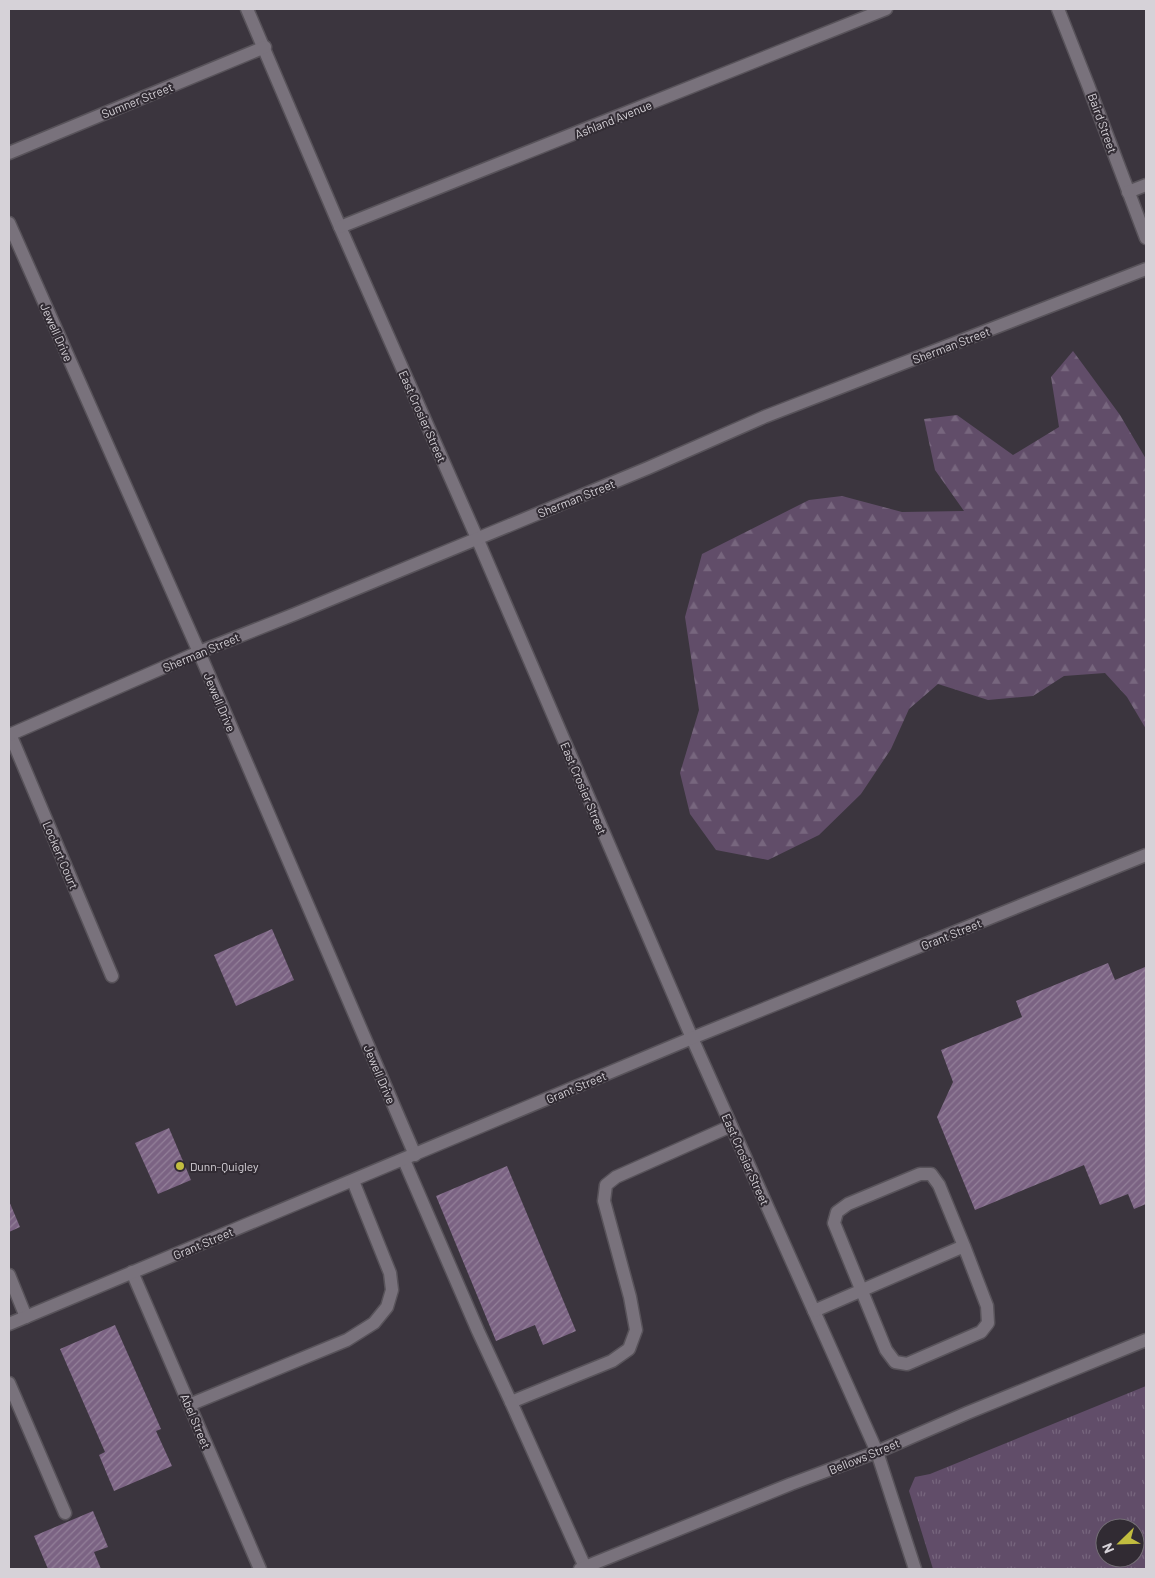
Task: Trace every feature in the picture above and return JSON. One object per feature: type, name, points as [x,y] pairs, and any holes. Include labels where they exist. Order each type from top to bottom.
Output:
[{"type":"street","name":"East Crosier Street","points":[[247,9],[340,228],[477,538],[692,1038],[876,1452],[915,1569]]},
{"type":"street","name":"Ashland Avenue","points":[[340,228],[886,9]]},
{"type":"street","name":"Baird Street","points":[[1059,9],[1146,238]]},
{"type":"street","name":"Sumner Street","points":[[9,153],[264,47]]},
{"type":"street","points":[[1128,192],[1146,185]]},
{"type":"street","name":"Jewell Drive","points":[[9,224],[199,652],[410,1157],[478,1332],[511,1402],[582,1568]]},
{"type":"street","name":"Sherman Street","points":[[10,735],[199,652],[648,468],[764,417],[1146,269]]},
{"type":"street","name":"Lockert Court","points":[[10,735],[112,976]]},
{"type":"street","name":"Grant Street","points":[[9,1324],[692,1038],[1146,855]]},
{"type":"street","points":[[511,1402],[612,1361],[628,1349],[636,1330],[630,1297],[604,1201],[606,1185],[616,1177],[731,1126]]},
{"type":"street","points":[[920,1174],[931,1174],[939,1185],[964,1246],[987,1306],[988,1324],[981,1332],[907,1364],[894,1362],[886,1350],[834,1223],[837,1212],[848,1204],[920,1174]]},
{"type":"street","points":[[189,1405],[347,1340],[374,1322],[387,1307],[392,1290],[390,1274],[353,1181]]},
{"type":"street","points":[[814,1311],[964,1246]]},
{"type":"street","name":"Abel Street","points":[[132,1272],[260,1569]]},
{"type":"street","points":[[9,1275],[26,1317]]},
{"type":"street","name":"Bellows Street","points":[[582,1568],[876,1452],[1146,1340]]},
{"type":"street","points":[[9,1383],[65,1513]]},
{"type":"green space","points":[[1073,351],[1120,415],[1146,459],[1146,729],[1127,697],[1105,673],[1064,676],[1033,696],[988,700],[938,684],[909,709],[891,749],[861,794],[819,835],[768,860],[716,850],[690,814],[680,773],[699,710],[685,617],[702,554],[809,500],[842,496],[902,512],[964,511],[935,470],[924,419],[957,415],[1013,455],[1059,427],[1051,377]]},
{"type":"green space","points":[[1146,1386],[1146,1569],[933,1569],[909,1491],[915,1477],[930,1474]]},
{"type":"building","points":[[272,929],[294,980],[236,1006],[214,955]]},
{"type":"building","points":[[1108,963],[1115,980],[1145,967],[1146,969],[1146,1204],[1134,1209],[1128,1194],[1100,1205],[1084,1165],[975,1210],[937,1117],[953,1082],[941,1050],[1022,1017],[1016,1001]]},
{"type":"building","points":[[169,1128],[191,1180],[158,1194],[135,1143]]},
{"type":"building","points":[[507,1166],[576,1331],[543,1345],[535,1325],[496,1341],[436,1196]]},
{"type":"building","points":[[9,1201],[20,1227],[9,1232]]},
{"type":"building","points":[[115,1325],[161,1429],[156,1431],[172,1466],[114,1491],[99,1455],[105,1452],[60,1349]]},
{"type":"building","points":[[93,1511],[108,1547],[94,1552],[101,1569],[48,1569],[34,1536]]},
{"type":"place","name":"Dunn-Quigley","points":[[180,1166]]}]
